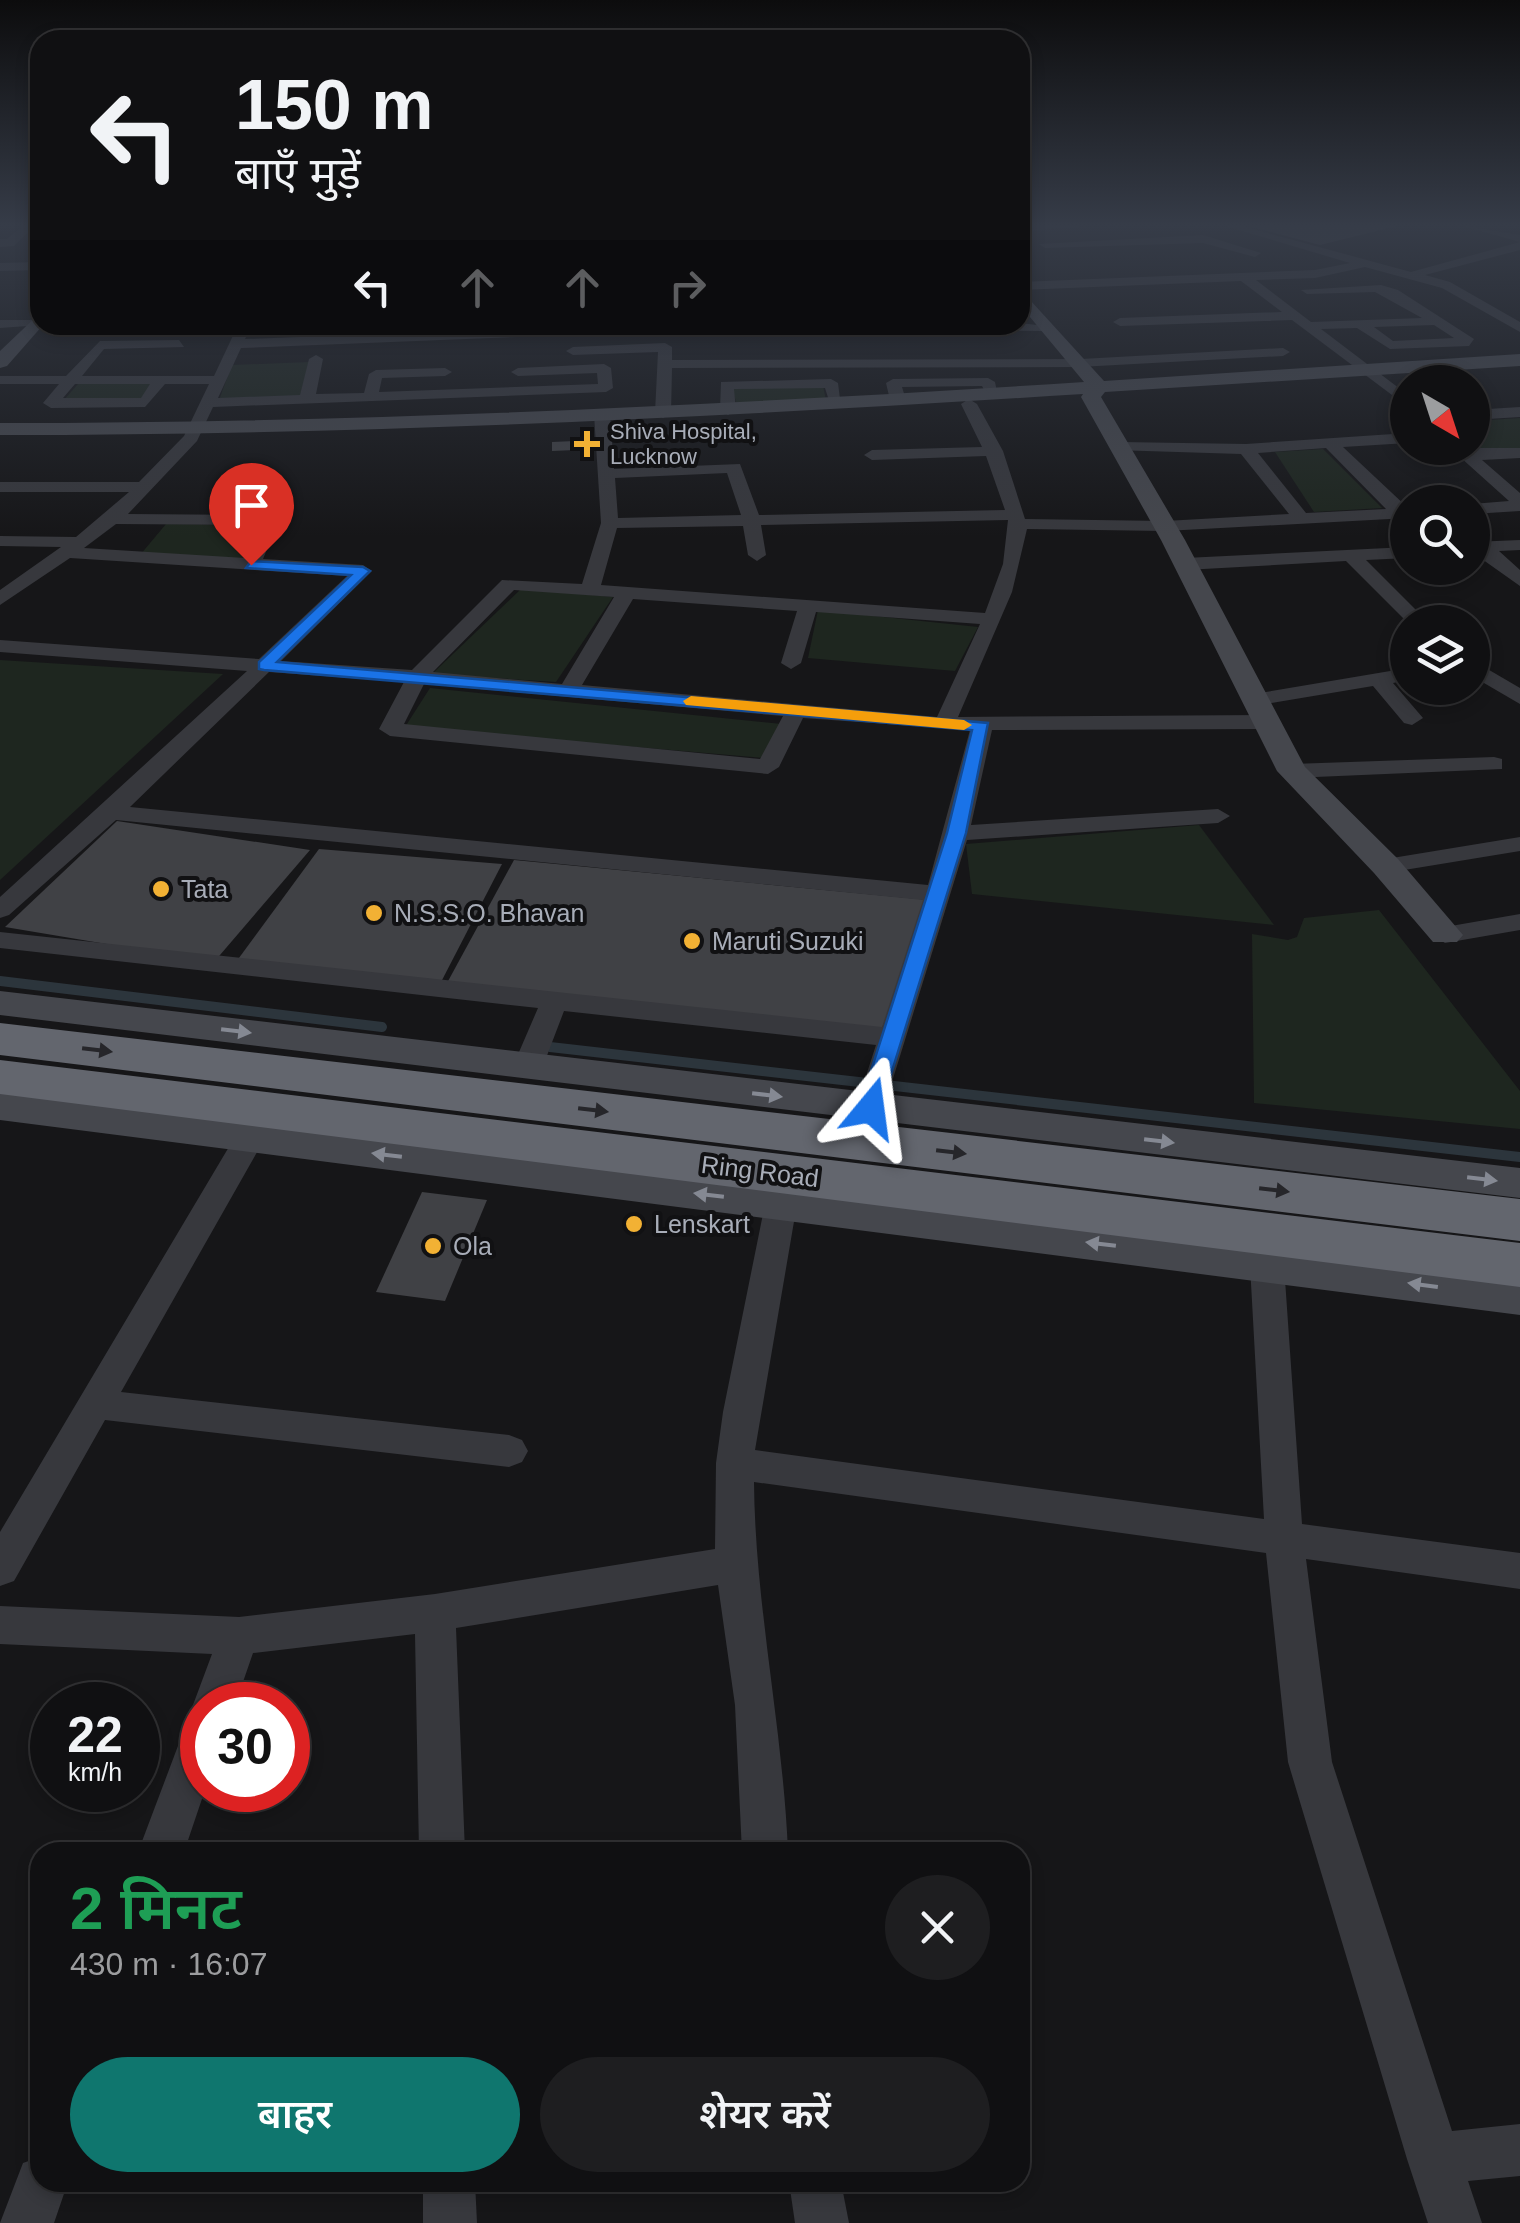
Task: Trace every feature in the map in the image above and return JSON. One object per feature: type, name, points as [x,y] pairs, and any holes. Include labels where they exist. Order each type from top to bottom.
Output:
[{"type":"highway","name":"Ring Road","points":[[0,1039],[525,1073],[1520,1220]]},
{"type":"highway","name":"Ring Road","points":[[0,1078],[1520,1266]]},
{"type":"street","points":[[0,362],[30,329]]},
{"type":"street","points":[[1049,329],[1095,392],[1120,447],[1292,772],[1386,866],[1446,935],[1520,922]]},
{"type":"street","points":[[1126,329],[1132,335]]},
{"type":"street","points":[[775,350],[1157,359],[1283,352],[1256,329]]},
{"type":"street","points":[[1309,329],[1390,389]]},
{"type":"street","points":[[1367,329],[1390,345],[1469,342],[1449,329]]},
{"type":"street","points":[[161,380],[145,402],[51,402],[100,345],[179,344],[184,335]]},
{"type":"street","points":[[0,599],[112,519],[194,433],[242,335]]},
{"type":"street","points":[[236,344],[374,335]]},
{"type":"street","points":[[441,394],[449,335]]},
{"type":"street","points":[[517,335],[519,417]]},
{"type":"street","points":[[663,412],[665,335]]},
{"type":"street","points":[[1192,338],[1212,356]]},
{"type":"street","points":[[556,352],[593,344],[665,348]]},
{"type":"street","points":[[1145,347],[1157,359]]},
{"type":"street","points":[[372,357],[391,356]]},
{"type":"street","points":[[298,360],[335,358]]},
{"type":"street","points":[[665,364],[1074,358]]},
{"type":"street","points":[[307,399],[316,360]]},
{"type":"street","points":[[1370,374],[1520,360]]},
{"type":"street","points":[[228,363],[245,362]]},
{"type":"street","points":[[209,402],[606,388],[604,368],[518,372]]},
{"type":"street","points":[[0,438],[969,404],[1370,374],[1520,368]]},
{"type":"street","points":[[371,396],[376,374],[444,372]]},
{"type":"street","points":[[0,380],[220,380]]},
{"type":"street","points":[[449,424],[519,417],[602,419],[663,412],[1095,392]]},
{"type":"street","points":[[944,724],[991,619],[1016,520],[995,451],[969,404]]},
{"type":"street","points":[[1490,414],[1520,412]]},
{"type":"street","points":[[590,590],[610,524],[602,419]]},
{"type":"street","points":[[0,429],[194,433]]},
{"type":"street","points":[[1120,447],[1246,449],[1390,439]]},
{"type":"street","points":[[1330,444],[1390,500]]},
{"type":"street","points":[[1246,449],[1300,518]]},
{"type":"street","points":[[872,455],[995,451]]},
{"type":"street","points":[[1490,452],[1520,453]]},
{"type":"street","points":[[1477,465],[1520,504]]},
{"type":"street","points":[[604,474],[734,468],[752,518],[757,554]]},
{"type":"street","points":[[0,488],[142,488]]},
{"type":"street","points":[[1490,507],[1520,504]]},
{"type":"street","points":[[610,524],[752,518],[1016,520],[1165,526],[1390,514]]},
{"type":"street","points":[[112,519],[270,520],[251,565]]},
{"type":"street","points":[[121,556],[152,520]]},
{"type":"street","points":[[0,541],[74,547],[121,556],[363,571],[111,812],[0,910]]},
{"type":"street","points":[[1490,546],[1520,544]]},
{"type":"street","points":[[1184,564],[1390,553]]},
{"type":"street","points":[[1351,556],[1401,605]]},
{"type":"street","points":[[1490,556],[1520,580]]},
{"type":"street","points":[[796,710],[768,767],[390,729],[417,677],[508,584],[991,619]]},
{"type":"street","points":[[568,691],[627,592]]},
{"type":"street","points":[[791,663],[808,605]]},
{"type":"street","points":[[0,646],[982,726],[1260,711],[1390,678]]},
{"type":"street","points":[[1490,678],[1520,698]]},
{"type":"street","points":[[1379,680],[1412,718]]},
{"type":"street","points":[[875,1090],[956,833],[982,726]]},
{"type":"street","points":[[1292,772],[1494,764]]},
{"type":"street","points":[[111,812],[938,894]]},
{"type":"street","points":[[956,833],[1218,816]]},
{"type":"street","points":[[1386,866],[1520,844]]},
{"type":"street","points":[[0,940],[550,1011],[894,1038]]},
{"type":"street","points":[[0,1003],[525,1073],[875,1090],[1520,1184]]},
{"type":"street","points":[[525,1073],[550,1011]]},
{"type":"street","points":[[0,1107],[1520,1298]]},
{"type":"street","points":[[0,1568],[250,1138]]},
{"type":"street","points":[[763,1842],[756,1705],[736,1564],[735,1463],[740,1412],[781,1204]]},
{"type":"street","points":[[1267,1265],[1284,1538],[1310,1762],[1455,2223]]},
{"type":"street","points":[[95,1404],[509,1451]]},
{"type":"street","points":[[735,1463],[1520,1571]]},
{"type":"street","points":[[0,1626],[239,1636],[435,1614],[736,1564]]},
{"type":"street","points":[[435,1614],[442,1842]]},
{"type":"street","points":[[222,1682],[239,1636]]},
{"type":"street","points":[[165,1842],[180,1799]]},
{"type":"street","points":[[1434,2159],[1520,2150]]},
{"type":"street","points":[[27,2223],[38,2192]]},
{"type":"street","points":[[449,2192],[450,2223]]},
{"type":"street","points":[[817,2192],[822,2223]]},
{"type":"shaded area","points":[[309,362],[300,396],[219,400],[232,365]]},
{"type":"shaded area","points":[[154,383],[140,400],[63,401],[78,384]]},
{"type":"shaded area","points":[[823,386],[826,400],[737,405],[732,388]]},
{"type":"shaded area","points":[[1520,418],[1520,448],[1490,450],[1490,420]]},
{"type":"shaded area","points":[[1323,449],[1382,508],[1314,512],[1275,452]]},
{"type":"shaded area","points":[[166,524],[263,525],[248,561],[140,555]]},
{"type":"shaded area","points":[[522,588],[613,597],[556,682],[432,674]]},
{"type":"shaded area","points":[[818,610],[978,627],[955,671],[808,658]]},
{"type":"shaded area","points":[[0,660],[223,674],[0,880]]},
{"type":"shaded area","points":[[430,688],[782,724],[764,758],[405,727]]},
{"type":"shaded area","points":[[1199,825],[1274,925],[972,894],[966,844]]},
{"type":"shaded area","points":[[1379,910],[1520,1091],[1520,1129],[1254,1103],[1252,934],[1288,940],[1297,937],[1304,918]]},
{"type":"building","points":[[597,440],[598,449],[552,451],[552,442]]},
{"type":"building","name":"Tata","points":[[117,821],[310,850],[214,962],[5,927]]},
{"type":"building","name":"N.S.S.O. Bhavan","points":[[319,849],[502,864],[440,984],[236,962]]},
{"type":"building","name":"Maruti Suzuki","points":[[514,860],[929,900],[881,1031],[447,983]]},
{"type":"building","name":"Ola","points":[[422,1192],[487,1200],[445,1301],[376,1292]]},
{"type":"waterway","points":[[0,981],[382,1027]]},
{"type":"waterway","points":[[550,1047],[1520,1157]]},
{"type":"slow traffic","points":[[691,701],[964,725]]},
{"type":"place","name":"Shiva Hospital, Lucknow","points":[[587,444]]},
{"type":"place","name":"Tata","points":[[161,889]]},
{"type":"place","name":"N.S.S.O. Bhavan","points":[[374,913]]},
{"type":"place","name":"Maruti Suzuki","points":[[692,941]]},
{"type":"place","name":"Lenskart","points":[[634,1224]]},
{"type":"place","name":"Ola","points":[[433,1246]]},
{"type":"route","points":[[251,565],[363,571],[264,665],[982,726],[956,833],[871,1108]]}]
